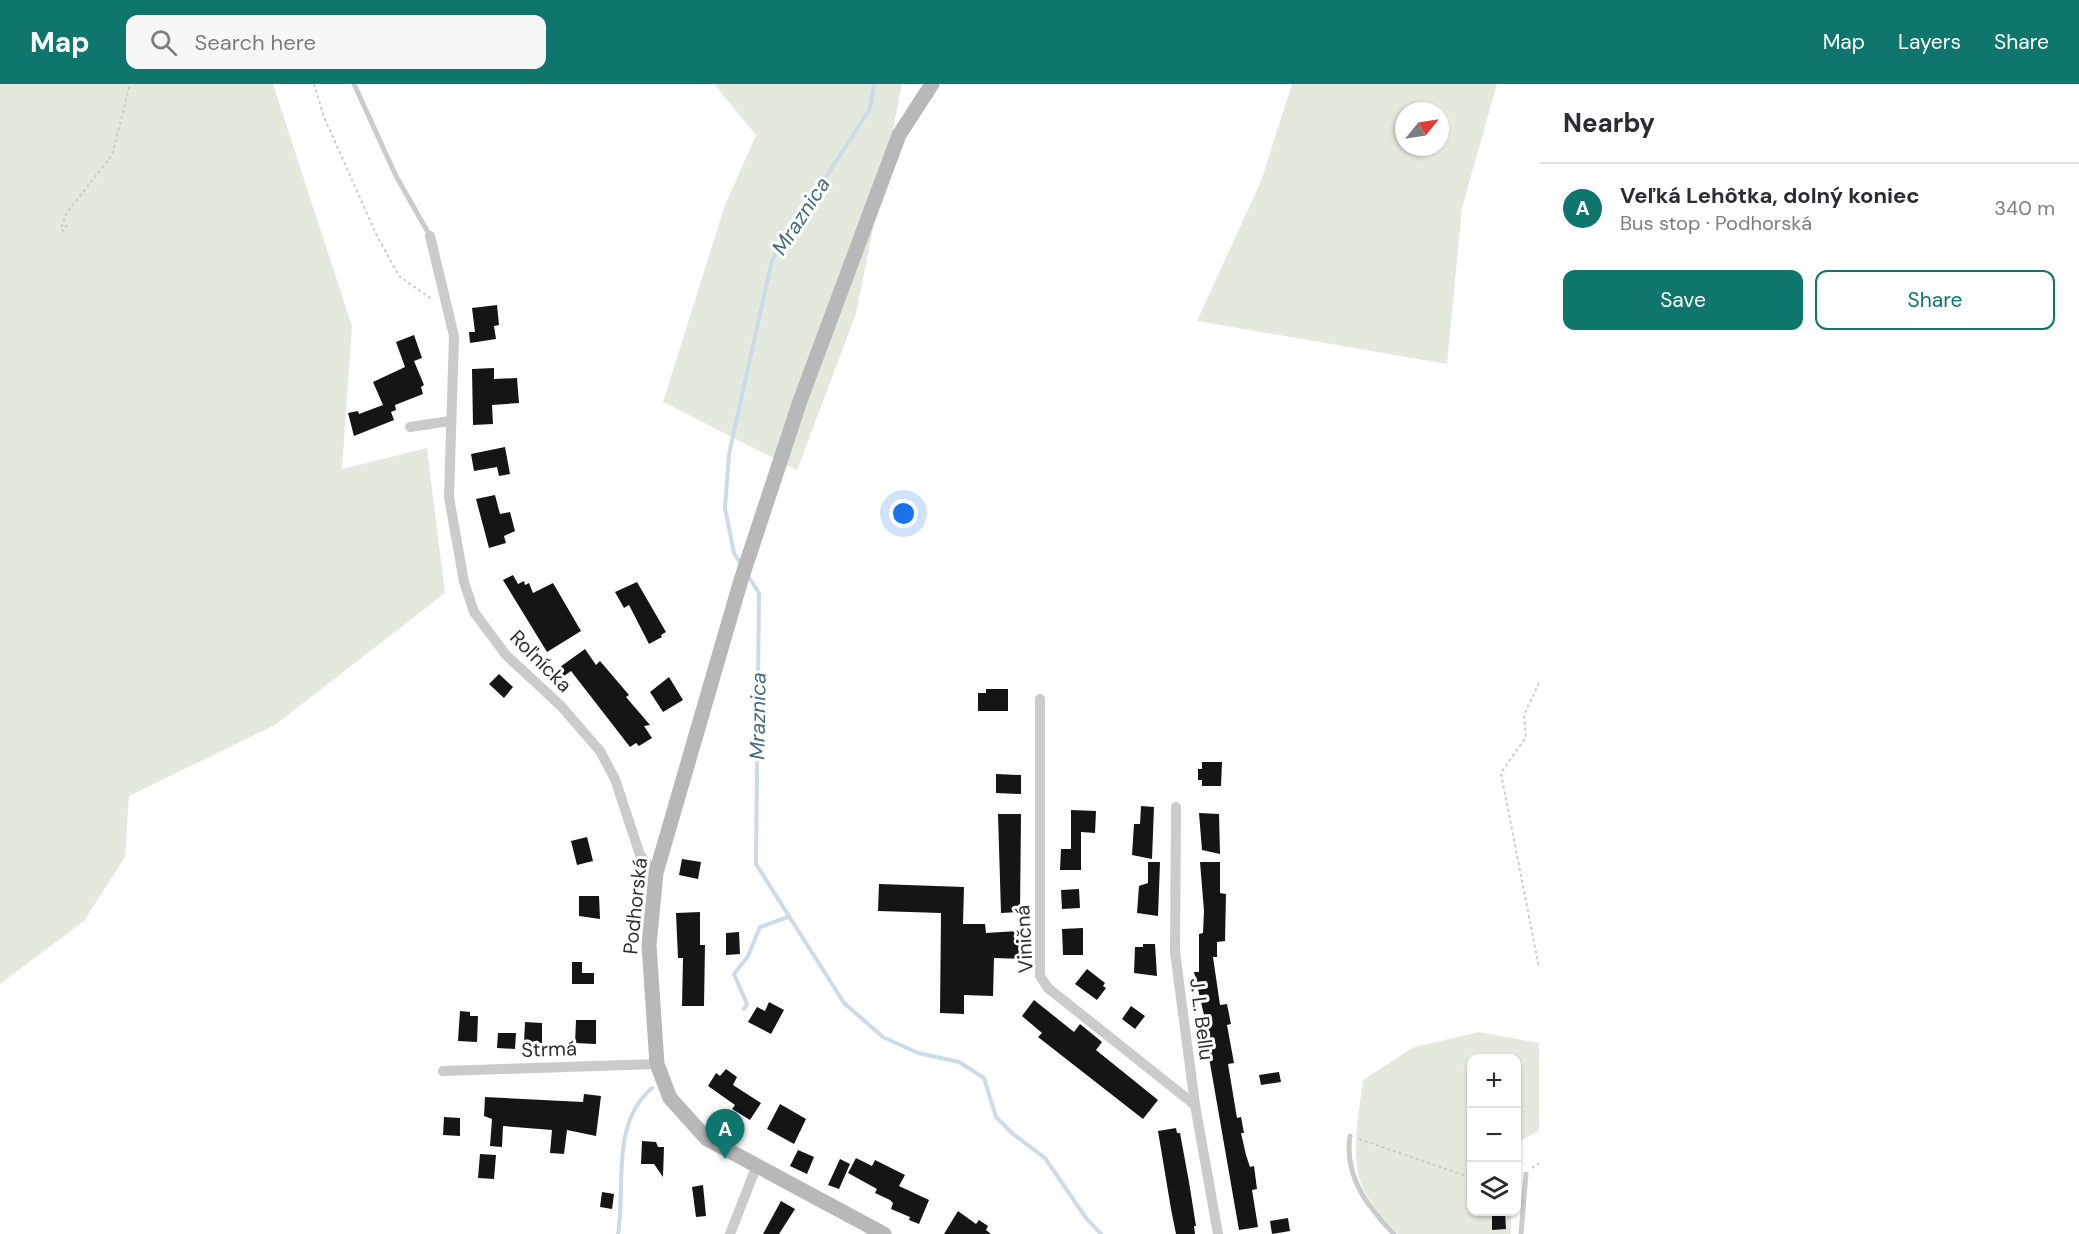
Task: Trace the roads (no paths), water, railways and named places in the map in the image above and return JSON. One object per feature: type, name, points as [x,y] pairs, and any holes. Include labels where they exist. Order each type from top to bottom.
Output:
[{"type":"street","name":"Podhorská","points":[[884,1234],[707,1140],[670,1098],[657,1064],[649,945],[656,873],[747,561],[800,401],[899,135],[932,84]]},
{"type":"street","name":"Roľnícka","points":[[430,236],[454,336],[449,497],[464,582],[474,612],[506,655],[561,706],[600,752],[615,779],[640,855],[656,873]]},
{"type":"street","points":[[410,427],[450,421]]},
{"type":"street","name":"Viničná","points":[[1040,699],[1040,975],[1048,988],[1195,1105]]},
{"type":"street","name":"J. L. Bellu","points":[[1176,807],[1175,952],[1195,1105],[1218,1234]]},
{"type":"street","name":"Strmá","points":[[443,1071],[657,1064]]},
{"type":"street","points":[[730,1234],[757,1165]]},
{"type":"lane","points":[[354,84],[396,176],[430,236]]},
{"type":"lane","points":[[1350,1136],[1348,1149],[1357,1189],[1373,1213],[1394,1234]]},
{"type":"lane","points":[[1521,1234],[1526,1174]]},
{"type":"waterway","name":"Mraznica","points":[[741,564],[734,553],[725,508],[729,454],[772,260],[870,109],[874,84]]},
{"type":"waterway","name":"Mraznica","points":[[748,576],[759,593],[756,864],[844,1003],[883,1037],[918,1053],[959,1062],[984,1078],[996,1117],[1013,1134],[1045,1158],[1086,1218],[1101,1234]]},
{"type":"waterway","points":[[744,1009],[747,1004],[734,974],[748,956],[760,927],[788,917]]},
{"type":"waterway","points":[[618,1234],[625,1137],[630,1119],[639,1103],[652,1088]]},
{"type":"place","name":"Veľká Lehôtka, dolný koniec","points":[[725,1159]]}]
